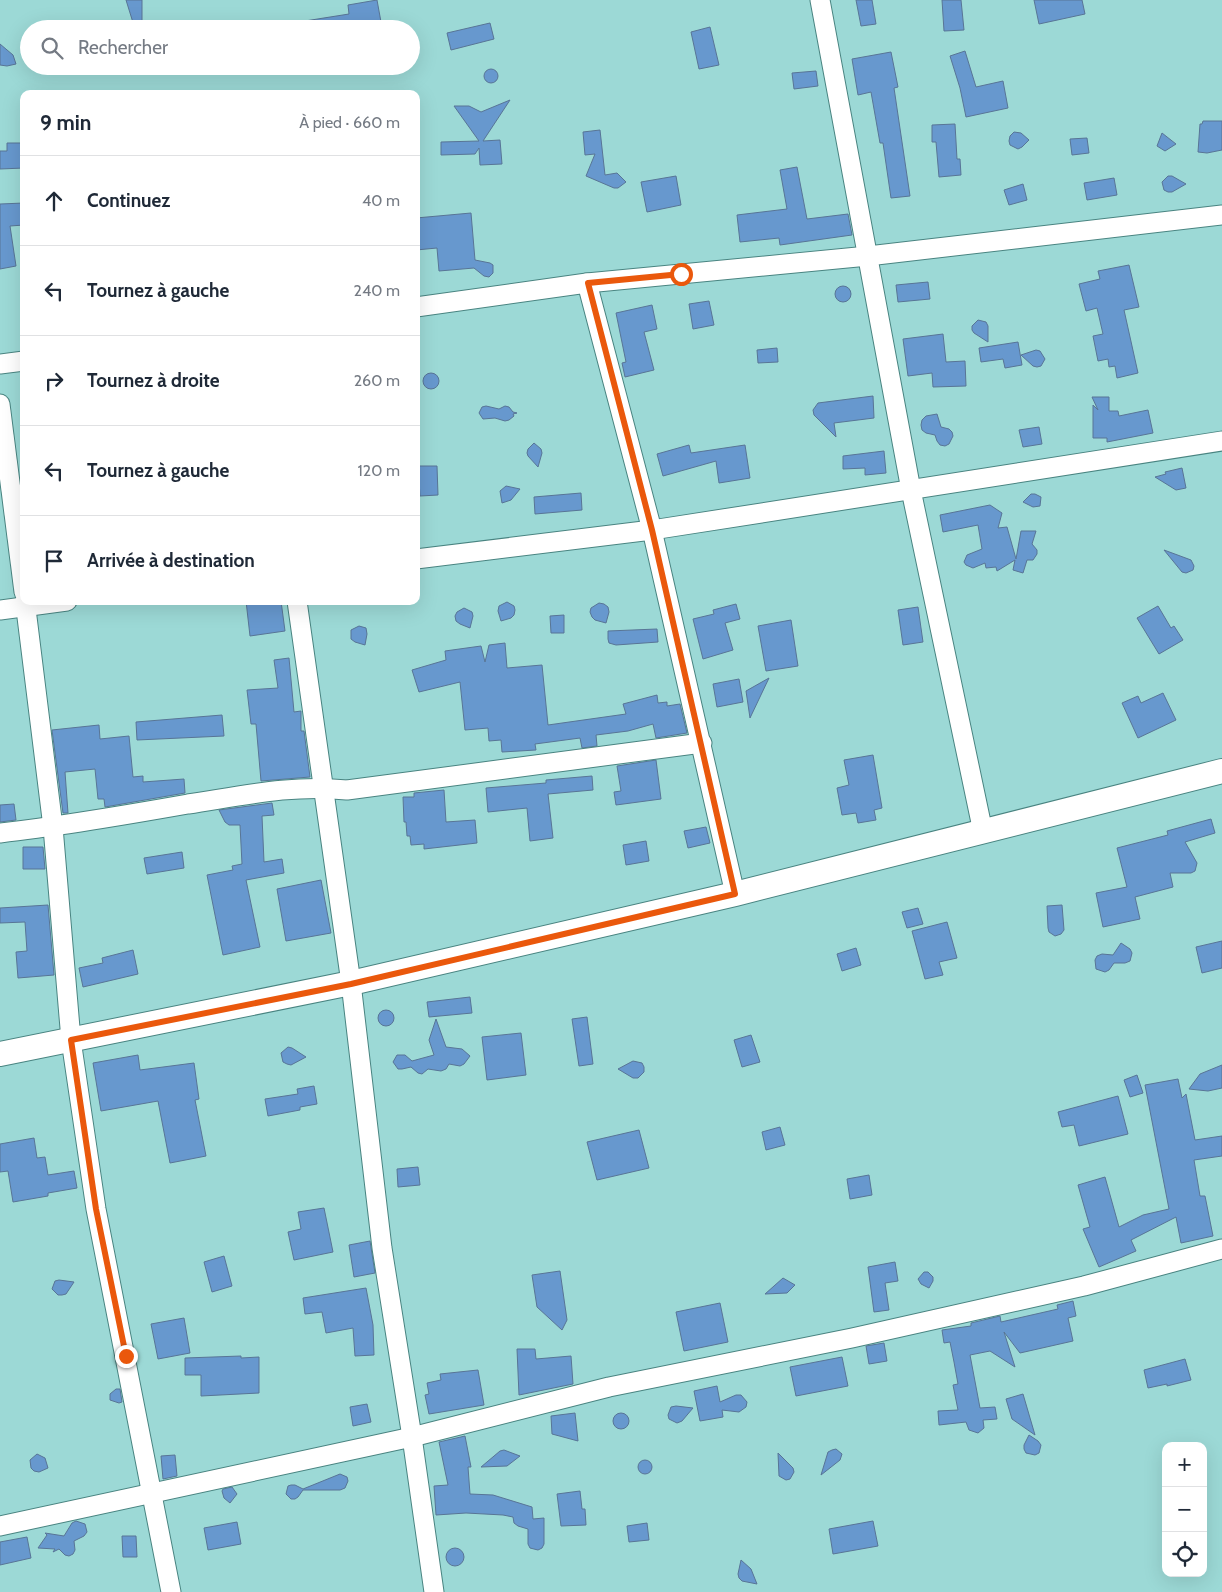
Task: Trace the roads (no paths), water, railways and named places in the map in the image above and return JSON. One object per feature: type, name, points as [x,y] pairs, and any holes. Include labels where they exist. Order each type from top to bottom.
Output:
[{"type":"main road","points":[[0,1054],[351,984],[735,894],[1222,771]]},
{"type":"street","points":[[820,0],[911,490],[983,832]]},
{"type":"street","points":[[420,306],[588,283],[868,256],[1222,215]]},
{"type":"street","points":[[588,283],[652,530],[735,894]]},
{"type":"street","points":[[0,364],[20,362]]},
{"type":"street","points":[[0,404],[20,561]]},
{"type":"street","points":[[420,559],[652,530],[1222,441]]},
{"type":"street","points":[[0,610],[20,602]]},
{"type":"street","points":[[26,605],[53,827],[71,1040],[96,1209],[171,1592]]},
{"type":"street","points":[[297,605],[351,984],[382,1248],[434,1592]]},
{"type":"street","points":[[0,833],[53,827],[273,790],[322,788],[347,790],[702,743]]},
{"type":"street","points":[[0,1526],[412,1437],[609,1386],[852,1338],[1084,1286],[1222,1249]]}]
